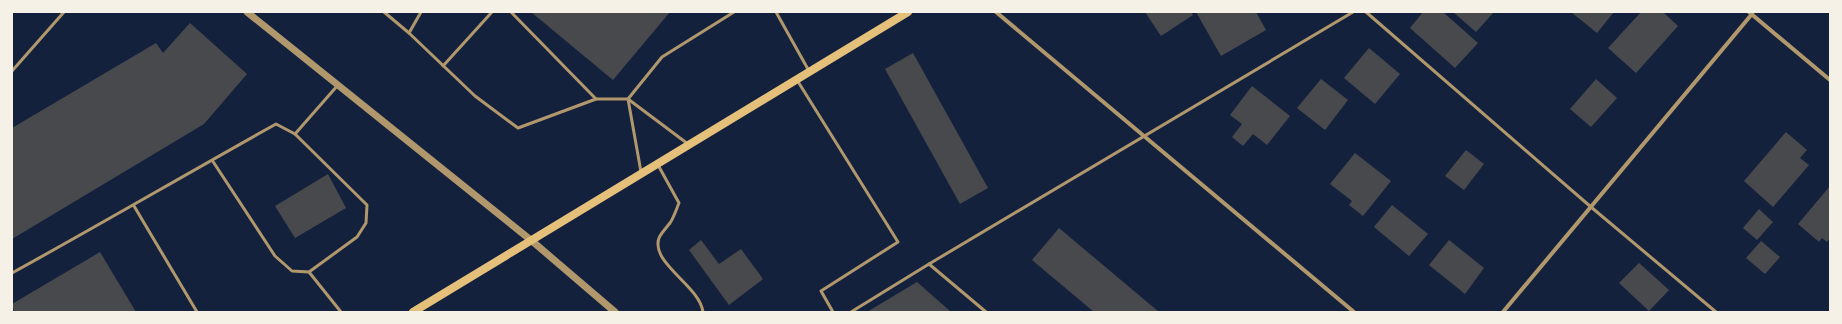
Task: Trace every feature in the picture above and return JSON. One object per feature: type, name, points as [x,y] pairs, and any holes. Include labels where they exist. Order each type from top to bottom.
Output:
[{"type":"main road","points":[[413,312],[908,12]]},
{"type":"street","points":[[247,12],[532,241],[616,312]]},
{"type":"street","points":[[996,12],[1354,312]]},
{"type":"street","points":[[1504,312],[1751,13],[1830,80]]},
{"type":"lane","points":[[12,70],[64,12]]},
{"type":"lane","points":[[384,12],[409,33],[475,96],[518,128],[596,99],[628,99],[688,144]]},
{"type":"lane","points":[[409,33],[421,12]]},
{"type":"lane","points":[[443,66],[492,12]]},
{"type":"lane","points":[[511,12],[596,99]]},
{"type":"lane","points":[[641,173],[628,99],[662,57],[734,12]]},
{"type":"lane","points":[[776,12],[809,72]]},
{"type":"lane","points":[[851,312],[929,264],[1354,12]]},
{"type":"lane","points":[[1366,12],[1591,207],[1716,312]]},
{"type":"lane","points":[[797,80],[898,242],[821,291],[833,312]]},
{"type":"lane","points":[[295,134],[338,85]]},
{"type":"lane","points":[[12,273],[134,206],[212,160],[276,124],[295,134],[367,205],[366,223],[357,237],[309,272],[292,271],[275,256],[212,160]]},
{"type":"lane","points":[[657,163],[679,203],[671,221],[659,238],[660,254],[679,278],[693,290],[702,304],[703,312]]},
{"type":"lane","points":[[134,206],[197,312]]},
{"type":"lane","points":[[929,264],[986,312]]},
{"type":"lane","points":[[309,272],[341,312]]},
{"type":"building","points":[[531,12],[670,12],[613,80]]},
{"type":"building","points":[[1145,12],[1191,12],[1193,15],[1161,36]]},
{"type":"building","points":[[1196,12],[1256,12],[1266,30],[1221,56]]},
{"type":"building","points":[[1423,12],[1443,12],[1478,43],[1455,68],[1410,28]]},
{"type":"building","points":[[1453,12],[1494,12],[1476,32]]},
{"type":"building","points":[[1571,12],[1614,12],[1597,33]]},
{"type":"building","points":[[1641,12],[1663,12],[1678,26],[1636,73],[1608,48]]},
{"type":"building","points":[[190,23],[247,74],[204,124],[12,239],[12,128],[156,43],[163,53]]},
{"type":"building","points":[[1369,48],[1400,74],[1375,104],[1344,78]]},
{"type":"building","points":[[913,53],[988,188],[960,204],[885,69]]},
{"type":"building","points":[[1321,79],[1348,100],[1325,130],[1297,108]]},
{"type":"building","points":[[1596,79],[1617,98],[1591,127],[1570,109]]},
{"type":"building","points":[[1252,86],[1290,116],[1267,145],[1253,134],[1243,146],[1232,137],[1242,124],[1230,115]]},
{"type":"building","points":[[1786,132],[1807,150],[1800,158],[1809,165],[1773,207],[1744,181]]},
{"type":"building","points":[[1466,150],[1484,164],[1464,190],[1445,176]]},
{"type":"building","points":[[1355,153],[1391,181],[1363,216],[1349,205],[1352,201],[1330,184]]},
{"type":"building","points":[[328,174],[346,208],[295,238],[275,206]]},
{"type":"building","points":[[1830,186],[1830,238],[1827,242],[1822,238],[1819,242],[1798,224]]},
{"type":"building","points":[[1392,205],[1428,234],[1409,256],[1374,227]]},
{"type":"building","points":[[1759,209],[1773,222],[1757,240],[1743,228]]},
{"type":"building","points":[[1059,228],[1159,312],[1094,312],[1032,260]]},
{"type":"building","points":[[701,240],[719,264],[741,249],[763,279],[729,305],[689,250]]},
{"type":"building","points":[[1449,240],[1484,268],[1465,294],[1429,265]]},
{"type":"building","points":[[1761,241],[1780,257],[1765,274],[1746,258]]},
{"type":"building","points":[[100,252],[136,312],[14,312],[12,304]]},
{"type":"building","points":[[1639,263],[1669,290],[1649,311],[1619,283]]},
{"type":"building","points":[[917,282],[951,312],[867,312]]}]
